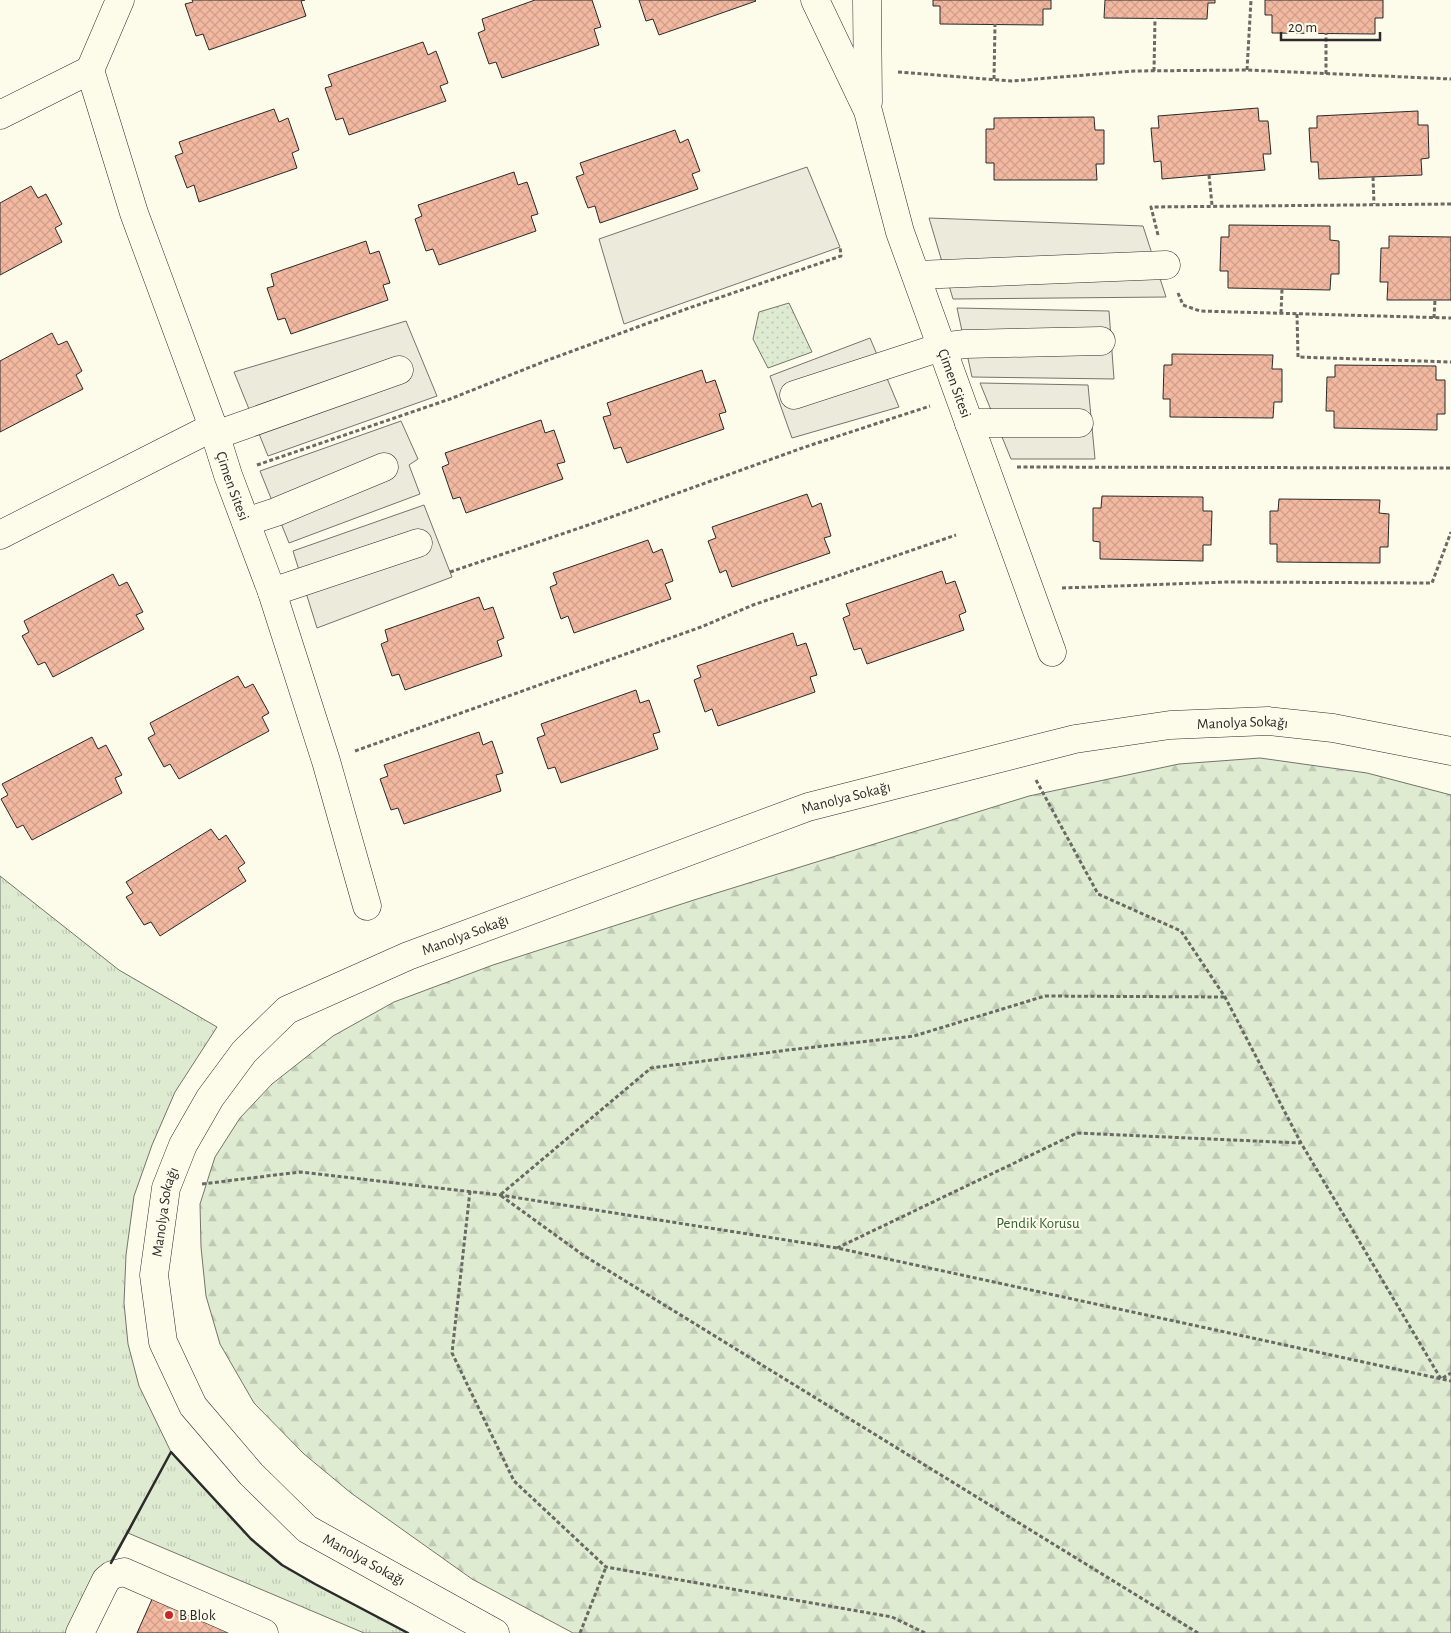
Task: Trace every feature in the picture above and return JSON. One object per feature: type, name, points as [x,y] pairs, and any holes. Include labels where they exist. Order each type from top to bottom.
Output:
[{"type":"street","points":[[0,115],[90,70],[120,0]]},
{"type":"street","name":"Çimen Sitesi","points":[[815,0],[868,110],[900,232],[1052,652]]},
{"type":"street","name":"Çimen Sitesi","points":[[867,0],[868,110]]},
{"type":"street","name":"Çimen Sitesi","points":[[90,70],[134,213],[272,592],[326,761],[367,906]]},
{"type":"street","points":[[916,276],[1166,265]]},
{"type":"street","points":[[794,395],[941,347],[965,344],[1100,342]]},
{"type":"street","points":[[0,535],[214,431],[398,370]]},
{"type":"street","points":[[969,423],[1079,423]]},
{"type":"street","points":[[246,522],[276,512],[384,467]]},
{"type":"street","points":[[272,592],[418,543]]},
{"type":"street","name":"Manolya Sokağı","points":[[495,1633],[307,1529],[250,1474],[193,1406],[163,1342],[154,1276],[166,1188],[183,1145],[210,1098],[244,1052],[287,1010],[408,956],[808,808],[1074,739],[1170,725],[1268,721],[1333,728],[1451,751]]},
{"type":"street","points":[[80,1633],[106,1580],[112,1575],[124,1572],[264,1633]]},
{"type":"path","points":[[1247,70],[1251,0]]},
{"type":"path","points":[[1154,71],[1155,18]]},
{"type":"path","points":[[994,79],[995,24]]},
{"type":"path","points":[[1326,34],[1326,74]]},
{"type":"path","points":[[868,71],[908,72],[1012,81],[1134,71],[1247,70],[1451,79]]},
{"type":"path","points":[[1209,175],[1212,205]]},
{"type":"path","points":[[1373,177],[1374,204]]},
{"type":"path","points":[[1451,204],[1151,207],[1166,265],[1183,305],[1200,311],[1451,318]]},
{"type":"path","points":[[228,475],[450,399],[548,360],[679,312],[841,256],[840,247]]},
{"type":"path","points":[[1281,313],[1282,289]]},
{"type":"path","points":[[1434,318],[1435,300]]},
{"type":"path","points":[[1297,314],[1298,356],[1451,362]]},
{"type":"path","points":[[450,572],[603,520],[805,447],[959,396]]},
{"type":"path","points":[[985,467],[1451,468]]},
{"type":"path","points":[[1029,588],[1227,582],[1432,583],[1451,532]]},
{"type":"path","points":[[326,761],[701,627],[753,605],[956,535]]},
{"type":"path","points":[[1021,752],[1098,894],[1181,931],[1225,997],[1301,1143],[1441,1378]]},
{"type":"path","points":[[500,1195],[651,1068],[914,1036],[1045,996],[1225,997]]},
{"type":"path","points":[[837,1248],[1076,1134],[1301,1143]]},
{"type":"path","points":[[166,1188],[300,1172],[500,1195],[837,1248],[1451,1381]]},
{"type":"path","points":[[470,1191],[452,1353],[514,1481],[606,1567],[892,1617],[924,1633]]},
{"type":"path","points":[[500,1195],[583,1255],[1198,1633]]},
{"type":"path","points":[[1441,1378],[1451,1373]]},
{"type":"path","points":[[580,1633],[606,1567]]},
{"type":"green space","points":[[789,303],[812,352],[768,368],[753,339],[759,312]]},
{"type":"green space","name":"Pendik Korusu","points":[[1260,758],[1367,773],[1451,795],[1451,1633],[573,1633],[472,1579],[351,1493],[304,1454],[254,1403],[220,1344],[206,1296],[201,1247],[200,1204],[215,1157],[240,1118],[272,1084],[333,1036],[394,1002],[493,965],[694,900],[1029,796],[1179,764]]},
{"type":"green space","points":[[0,876],[119,970],[217,1027],[175,1092],[152,1145],[134,1196],[126,1255],[124,1303],[128,1344],[139,1386],[171,1452],[251,1539],[282,1565],[408,1633],[364,1633],[128,1533],[150,1491],[70,1633],[0,1633]]},
{"type":"shaded area","points":[[807,167],[840,247],[624,324],[599,239]]},
{"type":"shaded area","points":[[929,218],[1143,226],[1166,297],[953,299]]},
{"type":"shaded area","points":[[957,308],[1109,311],[1114,379],[972,377]]},
{"type":"shaded area","points":[[406,321],[437,396],[268,456],[234,372]]},
{"type":"shaded area","points":[[870,338],[899,407],[792,438],[770,376]]},
{"type":"shaded area","points":[[980,383],[1088,385],[1095,459],[1011,459]]},
{"type":"shaded area","points":[[401,421],[418,459],[409,465],[420,494],[289,543],[260,471]]},
{"type":"shaded area","points":[[424,505],[452,577],[317,628],[293,551]]},
{"type":"building","points":[[192,0],[305,0],[301,1],[306,16],[209,50],[203,34],[196,36],[185,4],[193,2]]},
{"type":"building","points":[[535,0],[592,0],[601,27],[594,29],[599,45],[502,78],[496,62],[489,64],[478,33],[485,30],[482,19]]},
{"type":"building","points":[[639,0],[756,1],[659,35],[653,19],[646,21]]},
{"type":"building","points":[[933,0],[1051,0],[1051,9],[1043,9],[1043,25],[940,24],[940,6],[933,6]]},
{"type":"building","points":[[1105,0],[1215,0],[1215,3],[1208,3],[1207,19],[1104,18]]},
{"type":"building","points":[[1265,0],[1383,0],[1383,18],[1375,18],[1375,34],[1272,33],[1272,15],[1265,15]]},
{"type":"building","points":[[423,42],[428,55],[436,51],[448,83],[440,86],[446,101],[349,135],[343,118],[336,120],[325,88],[332,86],[328,75]]},
{"type":"building","points":[[1258,108],[1259,121],[1268,121],[1271,154],[1263,154],[1265,170],[1162,179],[1161,161],[1154,162],[1151,128],[1159,128],[1158,116]]},
{"type":"building","points":[[274,109],[279,122],[288,118],[299,150],[292,153],[297,168],[199,202],[194,185],[187,188],[175,156],[183,153],[179,142]]},
{"type":"building","points":[[1418,111],[1418,125],[1428,125],[1429,158],[1421,159],[1422,175],[1319,179],[1318,162],[1311,162],[1309,128],[1317,128],[1317,116]]},
{"type":"building","points":[[1094,117],[1095,130],[1104,130],[1104,164],[1096,164],[1097,180],[994,180],[994,163],[986,163],[986,129],[994,129],[994,118]]},
{"type":"building","points":[[675,130],[680,143],[688,139],[700,171],[692,174],[698,189],[600,223],[595,206],[588,208],[576,177],[584,174],[580,163]]},
{"type":"building","points":[[514,172],[518,185],[527,182],[538,214],[531,216],[536,231],[439,265],[433,249],[426,251],[415,219],[422,216],[418,205]]},
{"type":"building","points":[[31,186],[38,198],[46,194],[62,224],[55,228],[62,242],[0,275],[0,203]]},
{"type":"building","points":[[1229,225],[1330,226],[1330,240],[1339,241],[1339,274],[1331,274],[1330,290],[1228,288],[1228,271],[1220,271],[1221,237],[1229,237]]},
{"type":"building","points":[[1389,236],[1451,237],[1451,300],[1387,300],[1388,282],[1380,282],[1381,248],[1389,248]]},
{"type":"building","points":[[366,241],[370,254],[379,251],[390,283],[383,285],[388,300],[291,334],[285,318],[278,320],[267,288],[274,286],[271,274]]},
{"type":"building","points":[[52,333],[58,345],[67,341],[82,371],[76,375],[83,389],[0,432],[0,361]]},
{"type":"building","points":[[1172,354],[1273,355],[1272,369],[1282,369],[1282,402],[1274,402],[1273,418],[1170,417],[1170,399],[1163,399],[1164,365],[1172,365]]},
{"type":"building","points":[[1335,365],[1436,366],[1436,380],[1445,380],[1445,414],[1437,414],[1437,430],[1334,428],[1334,411],[1326,411],[1327,377],[1335,377]]},
{"type":"building","points":[[702,370],[706,383],[715,380],[726,412],[719,414],[724,429],[627,463],[621,447],[614,449],[603,417],[611,415],[607,403]]},
{"type":"building","points":[[541,420],[545,433],[554,430],[565,462],[557,464],[563,479],[466,513],[460,497],[453,499],[442,467],[449,464],[445,453]]},
{"type":"building","points":[[807,494],[812,507],[821,503],[831,536],[824,538],[830,553],[732,587],[726,570],[720,573],[708,541],[716,538],[712,527]]},
{"type":"building","points":[[1102,496],[1203,497],[1203,511],[1212,511],[1211,545],[1203,545],[1203,561],[1100,559],[1100,542],[1093,541],[1093,508],[1101,508]]},
{"type":"building","points":[[1279,499],[1380,500],[1379,513],[1389,514],[1388,547],[1380,547],[1380,563],[1277,562],[1277,544],[1270,544],[1270,511],[1278,511]]},
{"type":"building","points":[[648,540],[653,553],[662,549],[673,581],[665,584],[671,599],[574,633],[568,616],[561,619],[550,587],[557,584],[553,573]]},
{"type":"building","points":[[942,571],[946,584],[955,581],[966,612],[959,615],[964,630],[867,664],[861,648],[854,650],[843,618],[850,615],[846,604]]},
{"type":"building","points":[[113,574],[119,586],[127,582],[143,612],[136,615],[144,629],[53,677],[45,662],[38,665],[22,636],[29,632],[24,621]]},
{"type":"building","points":[[479,597],[484,610],[493,607],[504,638],[497,641],[502,656],[405,690],[399,674],[392,676],[381,644],[388,641],[385,630]]},
{"type":"building","points":[[793,633],[797,646],[806,643],[817,675],[810,677],[815,692],[718,726],[712,709],[705,712],[694,680],[701,677],[697,666]]},
{"type":"building","points":[[238,676],[245,688],[253,684],[269,713],[262,717],[269,731],[179,779],[170,764],[164,767],[148,738],[155,734],[150,723]]},
{"type":"building","points":[[636,690],[640,703],[649,700],[660,732],[653,734],[658,749],[561,783],[555,767],[548,769],[537,738],[545,735],[541,724]]},
{"type":"building","points":[[479,732],[483,745],[492,741],[503,773],[496,775],[501,791],[404,824],[398,808],[391,810],[380,779],[388,776],[384,765]]},
{"type":"building","points":[[92,737],[98,749],[106,745],[122,775],[115,778],[122,793],[32,840],[23,825],[17,828],[1,799],[8,795],[2,784]]},
{"type":"building","points":[[211,829],[219,840],[226,835],[245,863],[238,868],[246,881],[160,936],[151,922],[144,925],[126,897],[133,893],[126,882]]},
{"type":"building","name":"B Blok","points":[[153,1597],[232,1633],[137,1633]]},
{"type":"wall","points":[[111,1563],[171,1452],[251,1539],[282,1565],[408,1633]]},
{"type":"place","name":"B Blok","points":[[169,1615]]}]
